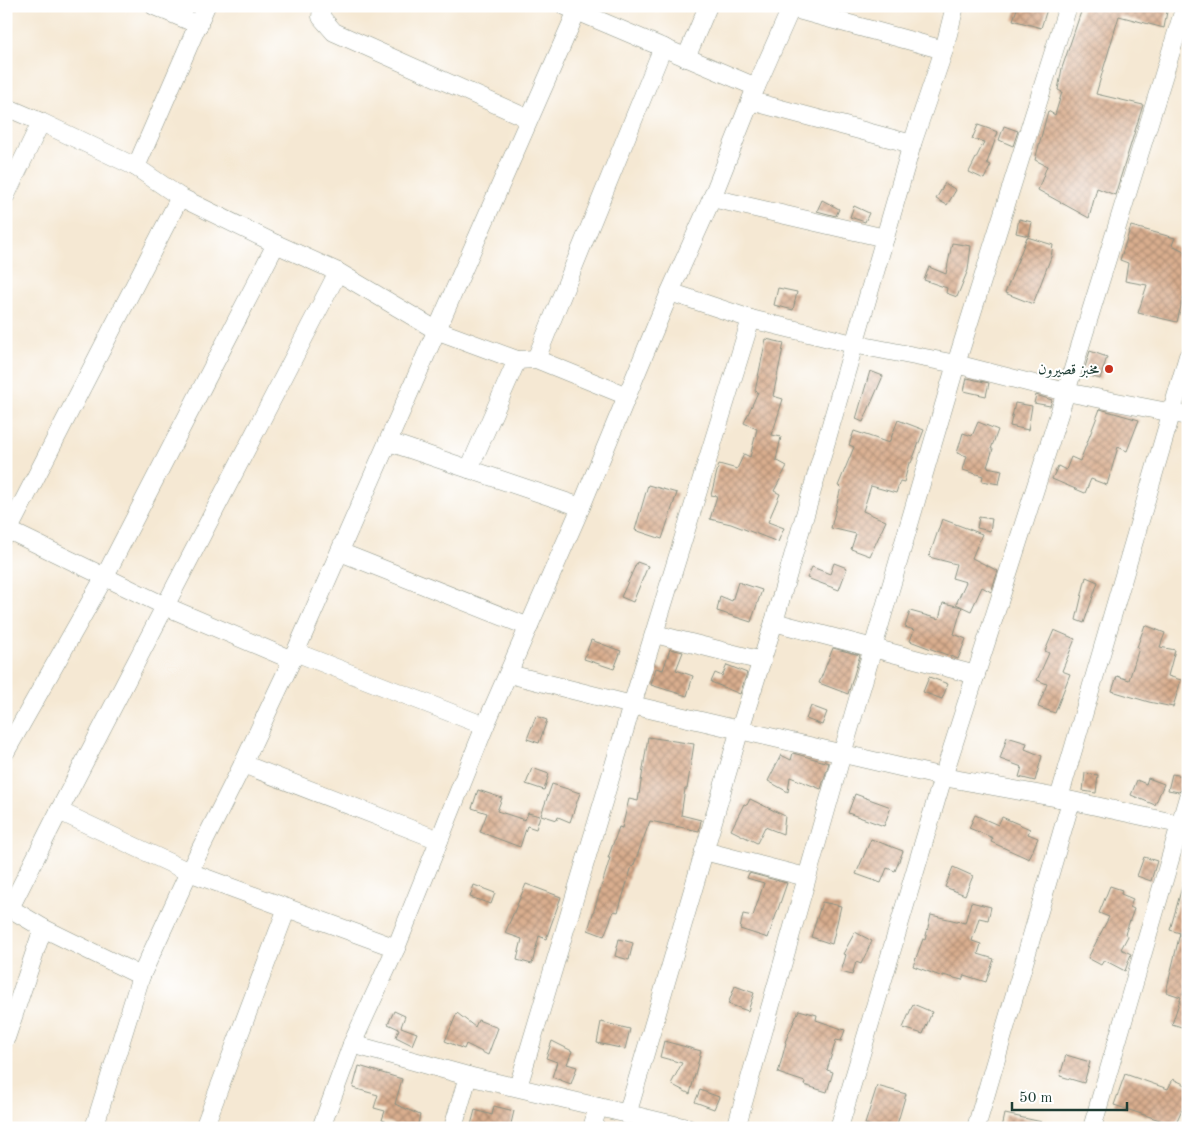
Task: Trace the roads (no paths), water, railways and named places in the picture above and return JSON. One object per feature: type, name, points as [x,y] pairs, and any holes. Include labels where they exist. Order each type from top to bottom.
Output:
[{"type":"street","points":[[154,6],[198,25]]},
{"type":"street","points":[[136,167],[206,6]]},
{"type":"street","points":[[322,6],[321,17],[334,32],[529,119]]},
{"type":"street","points":[[686,58],[708,6]]},
{"type":"street","points":[[627,1114],[740,729],[774,622],[912,144],[944,50],[955,6]]},
{"type":"street","points":[[736,1128],[806,878],[956,364],[1068,6]]},
{"type":"street","points":[[839,1128],[943,778],[1066,392],[1185,6]]},
{"type":"street","points":[[321,1128],[352,1044],[396,948],[486,726],[581,507],[626,396],[792,7],[944,50]]},
{"type":"street","points":[[94,1128],[141,976],[189,872],[243,764],[340,552],[529,119],[574,8],[686,58],[754,94],[912,144]]},
{"type":"street","points":[[536,360],[663,48]]},
{"type":"street","points":[[6,107],[136,167],[180,197],[338,272],[436,330],[518,360],[536,360],[626,396]]},
{"type":"street","points":[[8,187],[41,122]]},
{"type":"street","points":[[180,197],[7,531],[165,606],[293,656],[486,726]]},
{"type":"street","points":[[712,198],[885,238]]},
{"type":"street","points":[[6,751],[105,576],[276,244]]},
{"type":"street","points":[[141,976],[43,928],[8,907],[338,272]]},
{"type":"street","points":[[670,292],[751,318],[853,344],[956,364],[1066,392],[1179,414]]},
{"type":"street","points":[[518,1087],[632,705],[751,318]]},
{"type":"street","points":[[976,1128],[1065,799],[1179,414],[1188,356]]},
{"type":"street","points":[[469,469],[518,360]]},
{"type":"street","points":[[389,442],[581,507]]},
{"type":"street","points":[[340,552],[529,627]]},
{"type":"street","points":[[774,622],[976,675]]},
{"type":"street","points":[[655,634],[762,661]]},
{"type":"street","points":[[509,674],[943,778],[1065,799],[1184,825]]},
{"type":"street","points":[[243,764],[439,840]]},
{"type":"street","points":[[1092,1128],[1184,825],[1188,797]]},
{"type":"street","points":[[59,811],[189,872],[396,948]]},
{"type":"street","points":[[704,851],[806,878]]},
{"type":"street","points":[[204,1128],[287,908]]},
{"type":"street","points":[[6,1038],[43,928]]},
{"type":"street","points":[[352,1044],[468,1076],[682,1127]]},
{"type":"street","points":[[453,1128],[468,1076]]},
{"type":"street","points":[[592,1128],[598,1107]]},
{"type":"place","name":"مخبز قصيرون","points":[[1109,369]]}]
